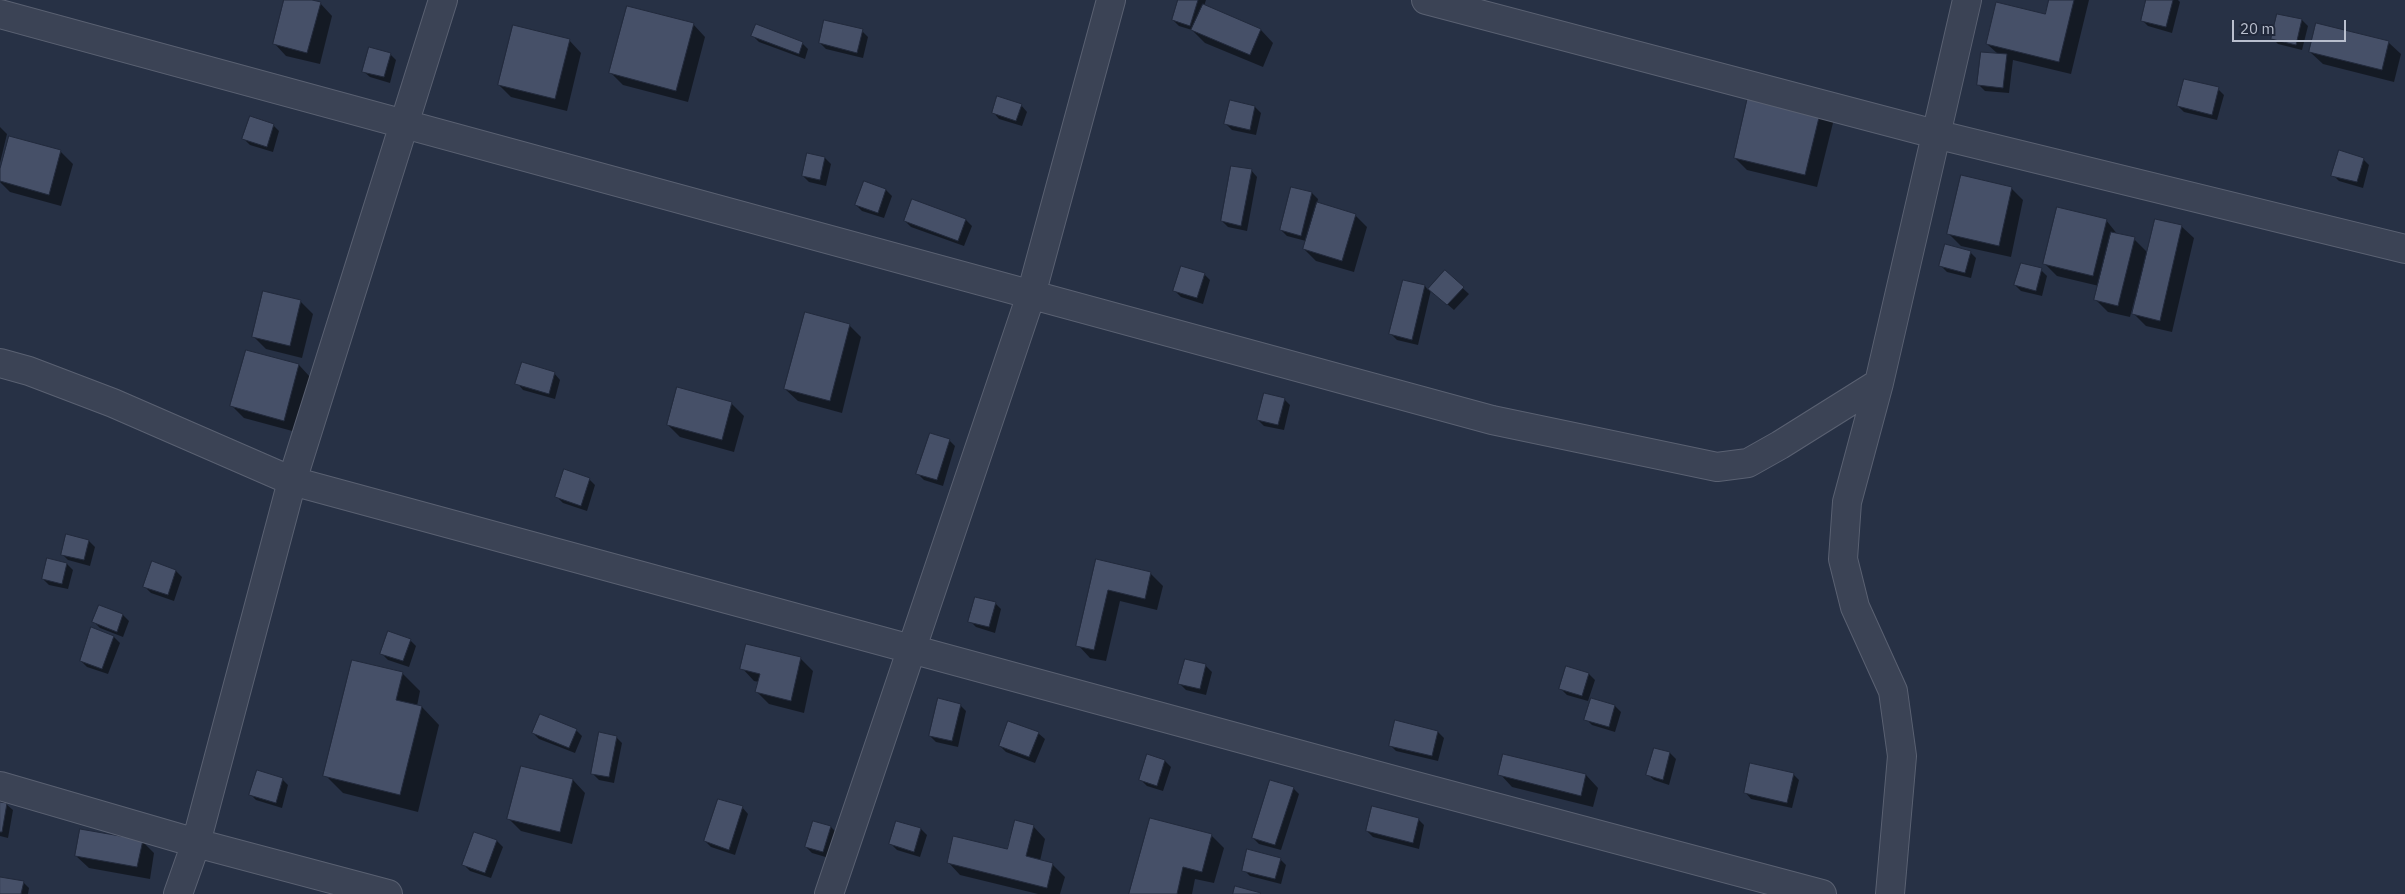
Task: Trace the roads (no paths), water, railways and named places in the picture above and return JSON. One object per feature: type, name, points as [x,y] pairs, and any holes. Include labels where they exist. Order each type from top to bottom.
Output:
[{"type":"street","points":[[178,894],[196,843],[292,481],[443,0]]},
{"type":"street","points":[[829,894],[913,650],[1031,295],[1111,0]]},
{"type":"street","points":[[1426,0],[1935,134],[2405,249]]},
{"type":"street","points":[[1890,894],[1902,756],[1893,691],[1855,607],[1843,559],[1847,502],[1879,383],[1967,0]]},
{"type":"street","points":[[0,14],[1492,420],[1717,467],[1748,462],[1780,446],[1879,383]]},
{"type":"street","points":[[0,363],[29,371],[113,402],[292,481],[1822,894]]},
{"type":"street","points":[[0,786],[196,843],[388,894]]}]
